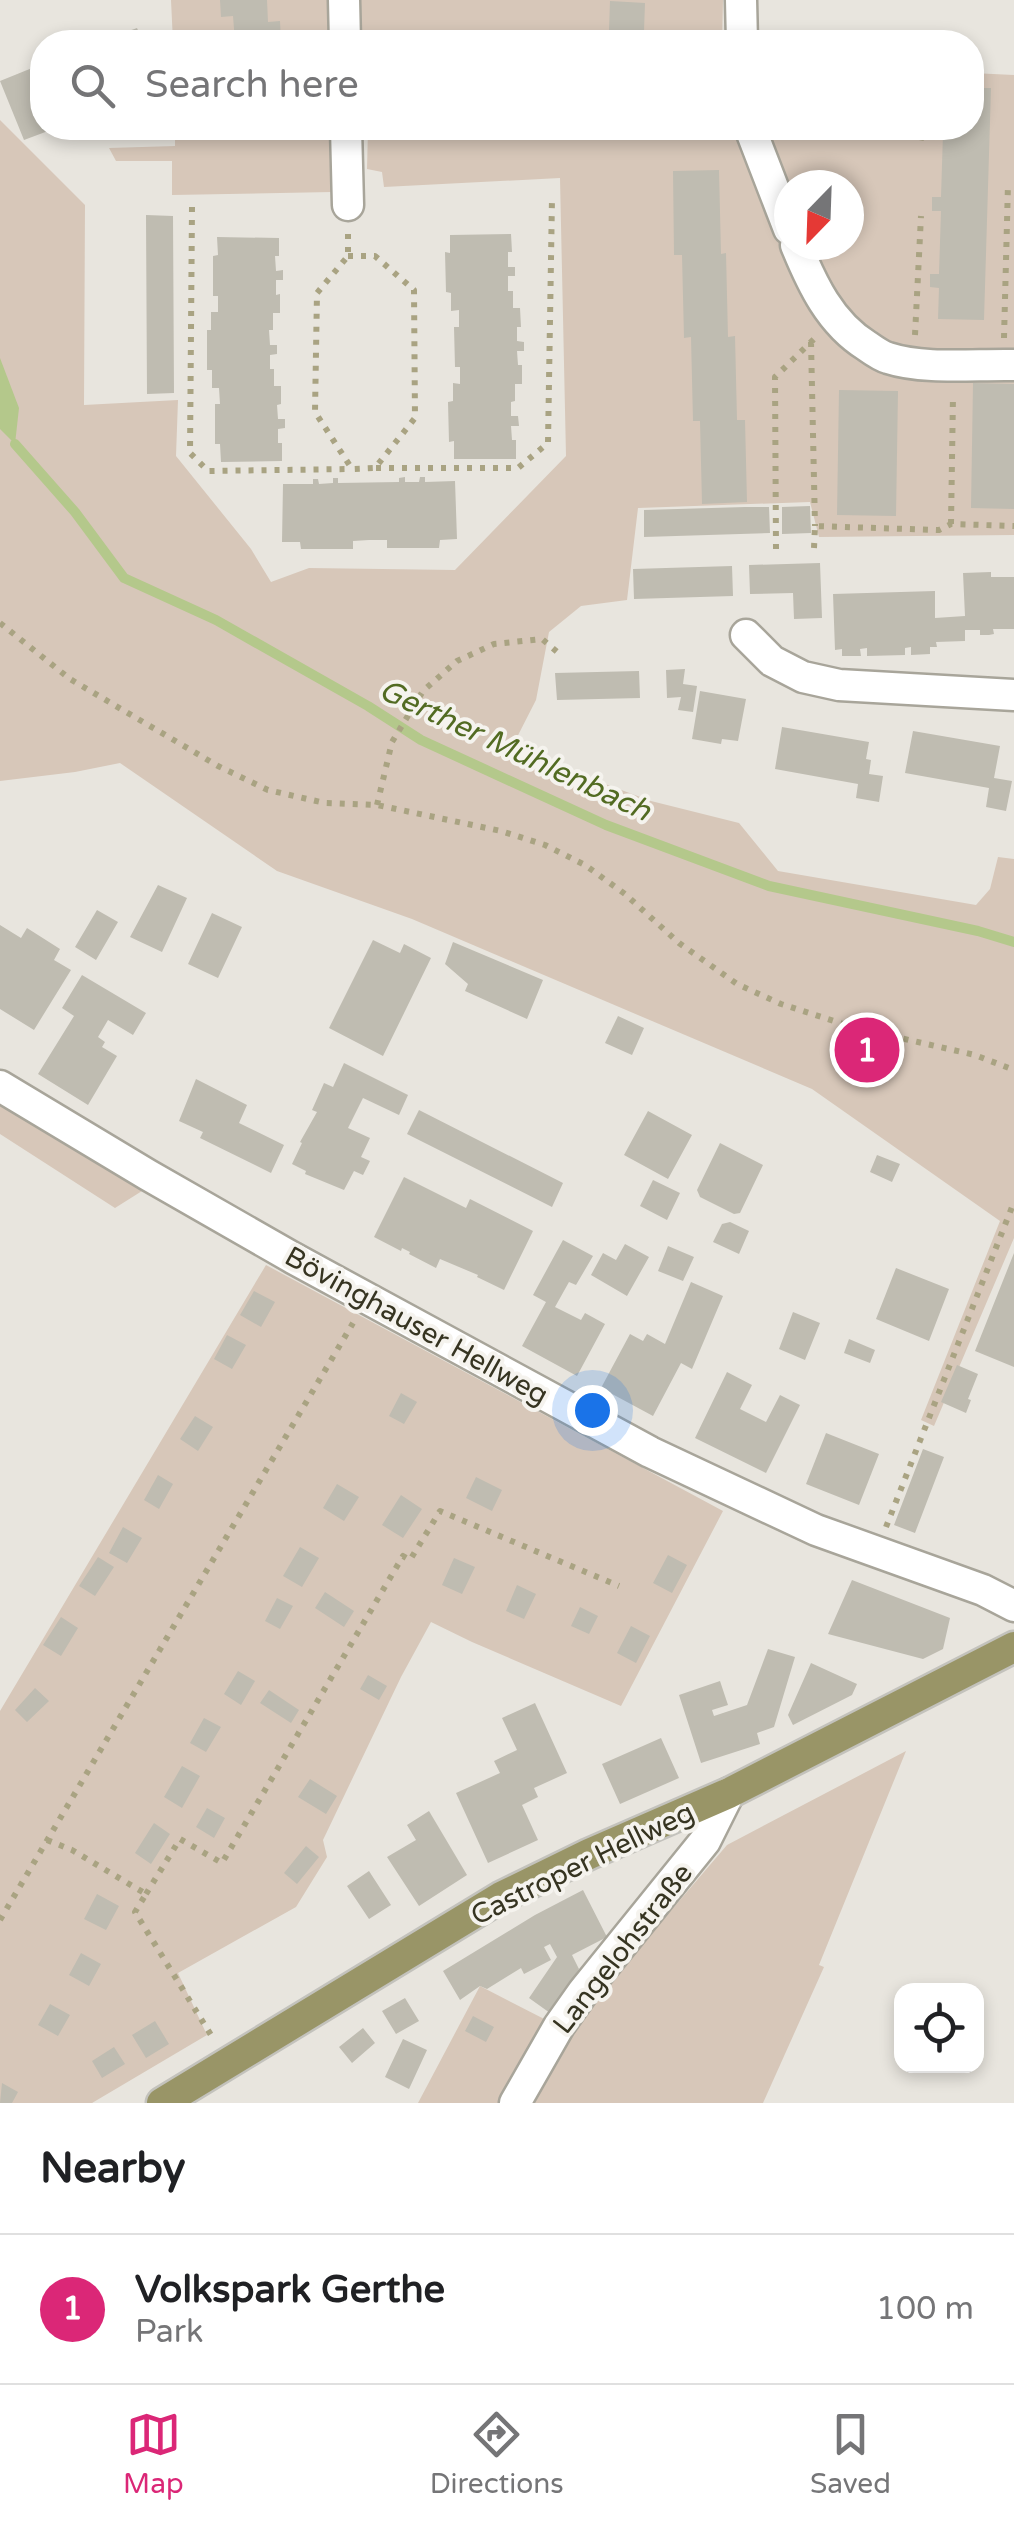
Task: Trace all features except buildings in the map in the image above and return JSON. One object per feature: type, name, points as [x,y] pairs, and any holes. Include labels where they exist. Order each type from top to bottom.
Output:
[{"type":"main road","name":"Castroper Hellweg","points":[[162,2103],[501,1897],[729,1793],[1014,1646]]},
{"type":"street","points":[[344,0],[345,30]]},
{"type":"street","points":[[742,0],[742,30]]},
{"type":"street","points":[[346,140],[348,206]]},
{"type":"street","points":[[755,140],[774,190]]},
{"type":"street","points":[[802,260],[835,318],[885,358],[914,363],[1009,365]]},
{"type":"street","points":[[746,635],[772,661],[803,676],[840,685],[1014,695]]},
{"type":"street","name":"Bövinghauser Hellweg","points":[[0,1086],[148,1175],[650,1452],[767,1508],[876,1553],[982,1590],[1014,1606]]},
{"type":"street","name":"Langelohstraße","points":[[515,2103],[583,1992],[705,1841],[729,1793]]},
{"type":"path","points":[[1008,184],[1009,365]]},
{"type":"path","points":[[192,206],[190,453],[208,472],[518,468],[548,443],[552,198]]},
{"type":"path","points":[[348,206],[348,256],[317,293],[315,412],[352,469]]},
{"type":"path","points":[[914,363],[921,216]]},
{"type":"path","points":[[348,256],[375,256],[414,290],[415,418],[375,468]]},
{"type":"path","points":[[776,549],[775,377],[835,318]]},
{"type":"path","points":[[812,342],[814,548]]},
{"type":"path","points":[[951,524],[953,365]]},
{"type":"path","points":[[815,526],[939,530],[951,524],[1014,526]]},
{"type":"path","points":[[0,623],[70,678],[218,766],[268,790],[326,803],[377,805],[501,831],[546,846],[585,864],[736,984],[856,1028],[975,1055],[1014,1070]]},
{"type":"path","points":[[377,805],[392,742],[423,692],[457,660],[494,644],[542,638],[562,656]]},
{"type":"path","points":[[876,1553],[1014,1202]]},
{"type":"path","points":[[0,1920],[367,1298]]},
{"type":"path","points":[[228,2062],[135,1912],[180,1838],[222,1863],[403,1556],[410,1560],[440,1510],[619,1586]]},
{"type":"path","points":[[47,1840],[72,1850],[146,1894]]},
{"type":"shaded area","points":[[171,0],[723,0],[722,30],[172,30]]},
{"type":"shaded area","points":[[984,74],[1014,75],[1014,535],[819,537],[810,502],[638,508],[627,600],[581,606],[549,632],[536,700],[511,749],[651,801],[739,823],[778,871],[976,905],[990,889],[998,857],[1014,859],[1014,1238],[934,1426],[921,1420],[1000,1221],[812,1089],[412,919],[277,871],[120,763],[0,781],[0,120],[85,205],[84,405],[178,400],[176,456],[251,549],[271,582],[309,568],[455,570],[566,456],[560,178],[384,187],[382,172],[367,169],[368,140],[984,140]]},
{"type":"shaded area","points":[[175,140],[331,140],[332,192],[172,195],[172,161],[116,161],[109,148],[175,146]]},
{"type":"shaded area","points":[[0,358],[19,408],[15,444],[0,429]]},
{"type":"shaded area","points":[[0,1102],[142,1191],[115,1208],[0,1134]]},
{"type":"shaded area","points":[[266,1265],[723,1511],[621,1706],[431,1622],[323,1840],[327,1857],[296,1907],[178,1973],[207,2035],[92,2103],[0,2103],[0,1711]]},
{"type":"shaded area","points":[[906,1751],[819,1965],[824,1967],[763,2103],[526,2103],[569,2030],[727,1845]]},
{"type":"shaded area","points":[[480,1986],[552,2023],[503,2103],[418,2103]]},
{"type":"waterway","name":"Gerther Mühlenbach","points":[[15,444],[75,512],[124,578],[216,620],[421,740],[606,825],[769,886],[1014,942]]},
{"type":"place","name":"Volkspark Gerthe","points":[[867,1050]]}]
